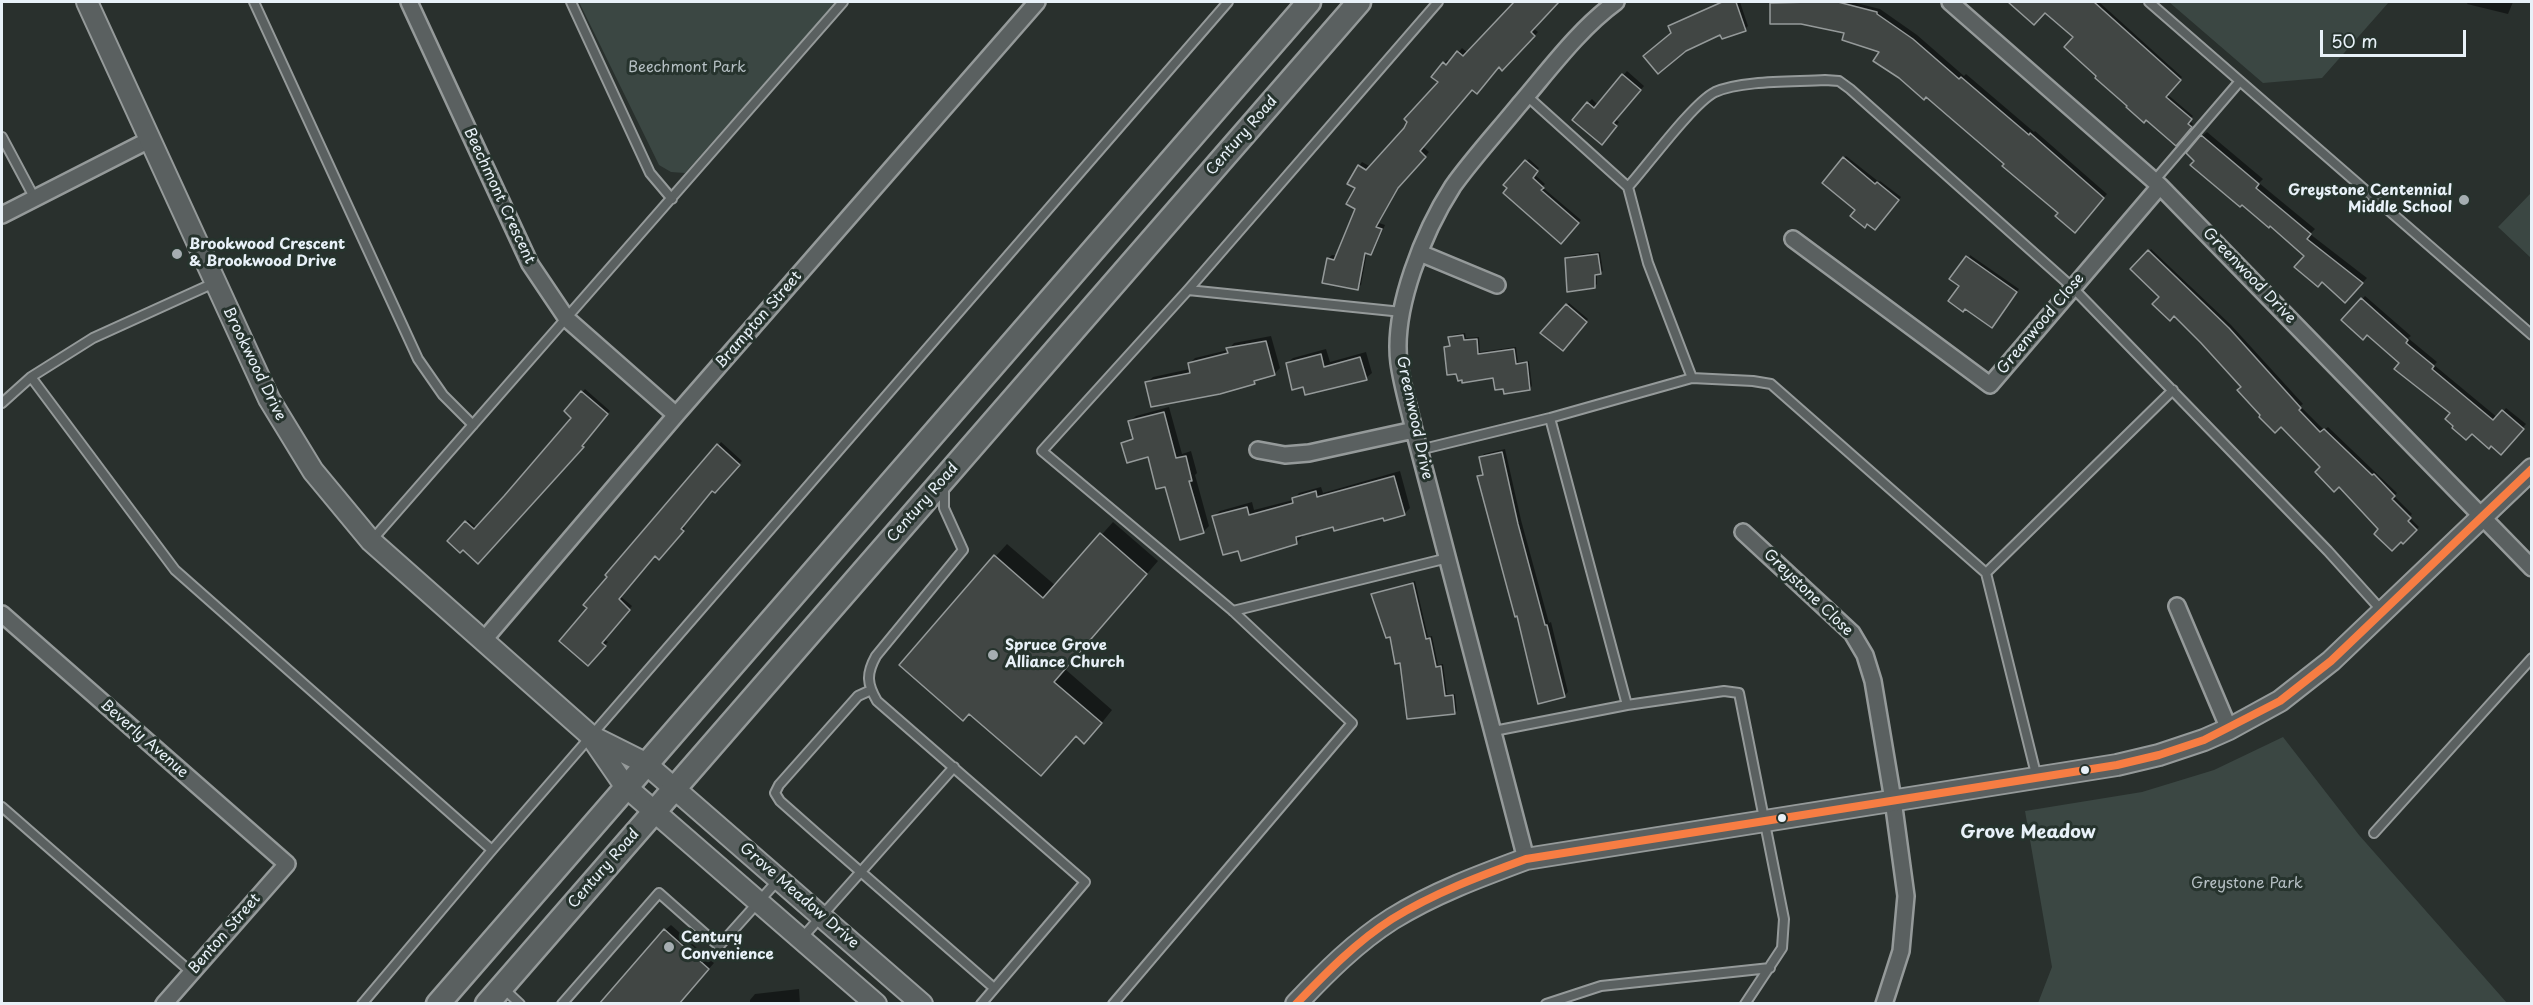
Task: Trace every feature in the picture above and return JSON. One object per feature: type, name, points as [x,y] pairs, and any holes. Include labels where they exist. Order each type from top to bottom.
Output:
[{"type":"main road","points":[[438,1004],[625,786],[1309,2]]},
{"type":"main road","name":"Century Road","points":[[495,995],[1359,2]]},
{"type":"street","name":"Brookwood Drive","points":[[87,2],[269,399],[313,471],[371,541],[591,736],[625,786]]},
{"type":"street","name":"Beechmont Crescent","points":[[409,2],[530,264],[567,319],[676,415]]},
{"type":"street","name":"Brampton Street","points":[[483,641],[1034,2]]},
{"type":"street","name":"Greenwood Drive","points":[[1526,859],[1414,430],[1399,362],[1398,337],[1409,283],[1440,208],[1454,185],[1590,24],[1616,2]]},
{"type":"street","name":"Greenwood Drive","points":[[1950,2],[2157,183],[2532,568]]},
{"type":"street","points":[[2,214],[149,140]]},
{"type":"street","name":"Greenwood Close","points":[[1793,239],[1990,385],[2157,183]]},
{"type":"street","points":[[1420,254],[1497,285]]},
{"type":"street","points":[[1258,450],[1285,454],[1309,453],[1414,430]]},
{"type":"street","points":[[1296,1004],[1333,965],[1391,919],[1459,883],[1526,859],[2117,765],[2159,755],[2229,729],[2280,701],[2331,662],[2532,470]]},
{"type":"street","name":"Greystone Close","points":[[1743,531],[1852,633],[1865,655],[1873,681],[1893,800],[1906,906],[1901,951],[1884,1004]]},
{"type":"street","points":[[2177,606],[2229,729]]},
{"type":"street","name":"Beverly Avenue","points":[[2,614],[287,864]]},
{"type":"street","name":"Brookwood Drive","points":[[591,736],[645,763]]},
{"type":"street","name":"Grove Meadow Drive","points":[[645,763],[922,1004]]},
{"type":"street","name":"Grove Meadow Drive","points":[[625,786],[876,1004]]},
{"type":"street","name":"Benton Street","points":[[164,1004],[287,864]]},
{"type":"lane","points":[[254,2],[418,359],[443,395],[473,425]]},
{"type":"lane","points":[[571,2],[650,173],[672,198]]},
{"type":"lane","points":[[371,541],[843,2]]},
{"type":"lane","points":[[362,1004],[492,850],[1228,2]]},
{"type":"lane","points":[[1113,1004],[1352,723],[1233,611],[1042,451],[1188,290],[1438,2]]},
{"type":"lane","points":[[2149,2],[2532,335]]},
{"type":"lane","points":[[1628,188],[1697,107],[1715,92],[1740,86],[1839,81],[2072,287],[2328,551],[2384,612]]},
{"type":"lane","points":[[2157,183],[2240,81]]},
{"type":"lane","points":[[1527,96],[1628,188],[1648,263],[1692,378]]},
{"type":"lane","points":[[2,137],[33,197]]},
{"type":"lane","points":[[2,403],[31,377],[93,338],[215,282]]},
{"type":"lane","points":[[1188,290],[1402,312]]},
{"type":"lane","points":[[31,377],[175,570],[492,850]]},
{"type":"lane","points":[[1419,450],[1550,418],[1692,378],[1771,384],[1986,573],[2037,779]]},
{"type":"lane","points":[[1986,573],[2173,390]]},
{"type":"lane","points":[[1550,418],[1627,705]]},
{"type":"lane","points":[[947,475],[942,495],[944,508],[963,550],[876,656],[869,668],[867,678],[870,690],[877,701],[1085,882],[981,1004]]},
{"type":"lane","points":[[1233,611],[1448,558]]},
{"type":"lane","points":[[2374,833],[2532,658]]},
{"type":"lane","points":[[870,690],[858,696],[779,785],[775,793],[780,801],[994,988]]},
{"type":"lane","points":[[1494,731],[1627,705],[1724,691],[1739,693],[1784,919],[1782,948],[1745,1004]]},
{"type":"lane","points":[[801,939],[954,767]]},
{"type":"lane","points":[[2,807],[191,972]]},
{"type":"lane","points":[[562,1004],[659,893],[719,946],[780,879]]},
{"type":"lane","points":[[1546,1004],[1601,986],[1770,968]]},
{"type":"lane","points":[[495,995],[520,1004]]},
{"type":"green space","name":"Beechmont Park","points":[[579,2],[836,2],[685,173],[671,172],[659,165]]},
{"type":"green space","points":[[2169,2],[2389,2],[2322,78],[2263,83]]},
{"type":"green space","points":[[2531,193],[2531,258],[2498,227]]},
{"type":"green space","name":"Greystone Park","points":[[2283,737],[2359,835],[2507,1003],[2038,1003],[2052,967],[2025,811],[2142,792],[2214,770]]},
{"type":"building","points":[[1514,2],[1559,2],[1531,32],[1535,36],[1502,71],[1499,67],[1477,94],[1472,90],[1420,151],[1426,157],[1398,188],[1376,227],[1382,229],[1371,255],[1365,253],[1358,290],[1322,283],[1327,258],[1334,260],[1355,209],[1346,204],[1355,188],[1347,184],[1358,165],[1366,170],[1404,128],[1407,122],[1404,119],[1438,82],[1431,77],[1443,62],[1446,65],[1457,51],[1463,56]]},
{"type":"building","points":[[1722,2],[1736,2],[1746,31],[1722,39],[1720,35],[1686,51],[1658,74],[1643,56],[1671,33],[1668,26]]},
{"type":"building","points":[[1838,2],[1877,12],[1913,39],[1959,79],[1961,77],[2029,135],[2030,133],[2104,198],[2075,233],[2055,216],[2058,213],[1926,97],[1924,100],[1899,78],[1873,61],[1879,52],[1842,40],[1844,33],[1801,24],[1770,24],[1770,3]]},
{"type":"building","points":[[2008,2],[2094,2],[2181,80],[2166,97],[2192,119],[2188,124],[2192,127],[2176,146],[2146,120],[2144,123],[2064,47],[2073,37],[2045,13],[2034,25]]},
{"type":"building","points":[[1622,74],[1641,90],[1613,123],[1617,126],[1602,145],[1572,120],[1587,102],[1594,108]]},
{"type":"building","points":[[2201,135],[2259,184],[2256,188],[2311,234],[2307,239],[2363,283],[2345,303],[2322,282],[2318,287],[2294,267],[2304,256],[2270,226],[2269,228],[2242,205],[2240,207],[2190,165],[2194,161],[2186,153]]},
{"type":"building","points":[[1843,157],[1875,184],[1877,182],[1899,200],[1875,230],[1867,224],[1865,228],[1850,216],[1855,210],[1822,183]]},
{"type":"building","points":[[1525,160],[1538,171],[1533,178],[1544,188],[1541,190],[1579,223],[1561,244],[1503,193],[1507,188],[1503,185]]},
{"type":"building","points":[[2148,250],[2229,328],[2320,432],[2324,429],[2395,496],[2392,499],[2411,518],[2408,521],[2417,530],[2403,544],[2401,542],[2392,551],[2374,534],[2378,529],[2339,487],[2334,492],[2315,472],[2320,467],[2281,427],[2275,433],[2259,417],[2260,415],[2237,390],[2241,387],[2201,343],[2174,316],[2170,321],[2152,304],[2159,297],[2130,269]]},
{"type":"building","points":[[1598,254],[1601,274],[1595,275],[1595,288],[1567,292],[1565,258]]},
{"type":"building","points":[[1966,256],[2017,292],[1992,328],[1965,309],[1963,312],[1948,301],[1959,286],[1949,279]]},
{"type":"building","points":[[2361,298],[2408,340],[2406,343],[2434,366],[2432,369],[2493,420],[2502,410],[2524,429],[2501,455],[2491,446],[2489,449],[2472,434],[2466,440],[2445,419],[2450,413],[2394,369],[2399,363],[2367,335],[2363,340],[2341,320]]},
{"type":"building","points":[[1566,304],[1587,322],[1563,351],[1540,333]]},
{"type":"building","points":[[1463,335],[1464,340],[1477,339],[1478,354],[1514,349],[1516,364],[1527,362],[1530,390],[1504,394],[1503,389],[1495,390],[1493,378],[1462,383],[1462,380],[1458,381],[1456,374],[1447,375],[1444,347],[1450,346],[1448,337]]},
{"type":"building","points":[[1266,341],[1275,375],[1254,381],[1255,384],[1220,394],[1151,407],[1145,382],[1190,373],[1188,363],[1228,353],[1226,348]]},
{"type":"building","points":[[1321,354],[1324,367],[1360,357],[1367,380],[1305,395],[1303,387],[1292,390],[1286,363]]},
{"type":"building","points":[[581,391],[608,414],[582,446],[584,447],[478,564],[463,550],[460,553],[447,541],[465,521],[474,529],[504,496],[571,418],[564,411]]},
{"type":"building","points":[[1164,412],[1176,458],[1186,456],[1192,481],[1189,481],[1204,533],[1180,540],[1165,487],[1156,489],[1148,457],[1127,463],[1121,443],[1133,439],[1128,421]]},
{"type":"building","points":[[717,444],[740,465],[715,493],[712,491],[681,529],[684,531],[659,560],[655,556],[619,599],[630,610],[602,643],[606,646],[588,666],[559,641],[587,608],[583,605],[607,577],[605,575]]},
{"type":"building","points":[[1502,452],[1518,524],[1565,697],[1538,704],[1517,616],[1515,617],[1477,476],[1483,475],[1479,457]]},
{"type":"building","points":[[1394,476],[1405,515],[1384,521],[1383,518],[1334,531],[1333,527],[1296,537],[1297,544],[1241,561],[1238,551],[1223,555],[1212,516],[1247,507],[1249,515],[1293,503],[1292,498],[1316,491],[1317,497]]},
{"type":"building","name":"Spruce Grove Alliance Church","points":[[1100,533],[1147,574],[1054,682],[1102,723],[1084,744],[1076,736],[1041,776],[969,714],[963,721],[899,665],[994,555],[1043,598]]},
{"type":"building","points":[[1413,583],[1426,639],[1430,638],[1436,667],[1441,666],[1445,696],[1453,695],[1455,714],[1407,719],[1400,663],[1395,664],[1390,637],[1386,638],[1371,594]]},
{"type":"building","points":[[664,929],[709,969],[679,1004],[599,1004]]},
{"type":"transit line","points":[[1296,1004],[1354,948],[1392,919],[1441,893],[1526,859],[2117,765],[2159,755],[2204,740],[2280,701],[2331,661],[2532,469]]},
{"type":"place","name":"Greystone Centennial Middle School","points":[[2464,200]]},
{"type":"place","name":"Brookwood Crescent & Brookwood Drive","points":[[177,254]]},
{"type":"place","name":"Spruce Grove Alliance Church","points":[[993,655]]},
{"type":"place","name":"Century Convenience","points":[[669,947]]},
{"type":"district","name":"Grove Meadow","points":[[2028,833]]}]
